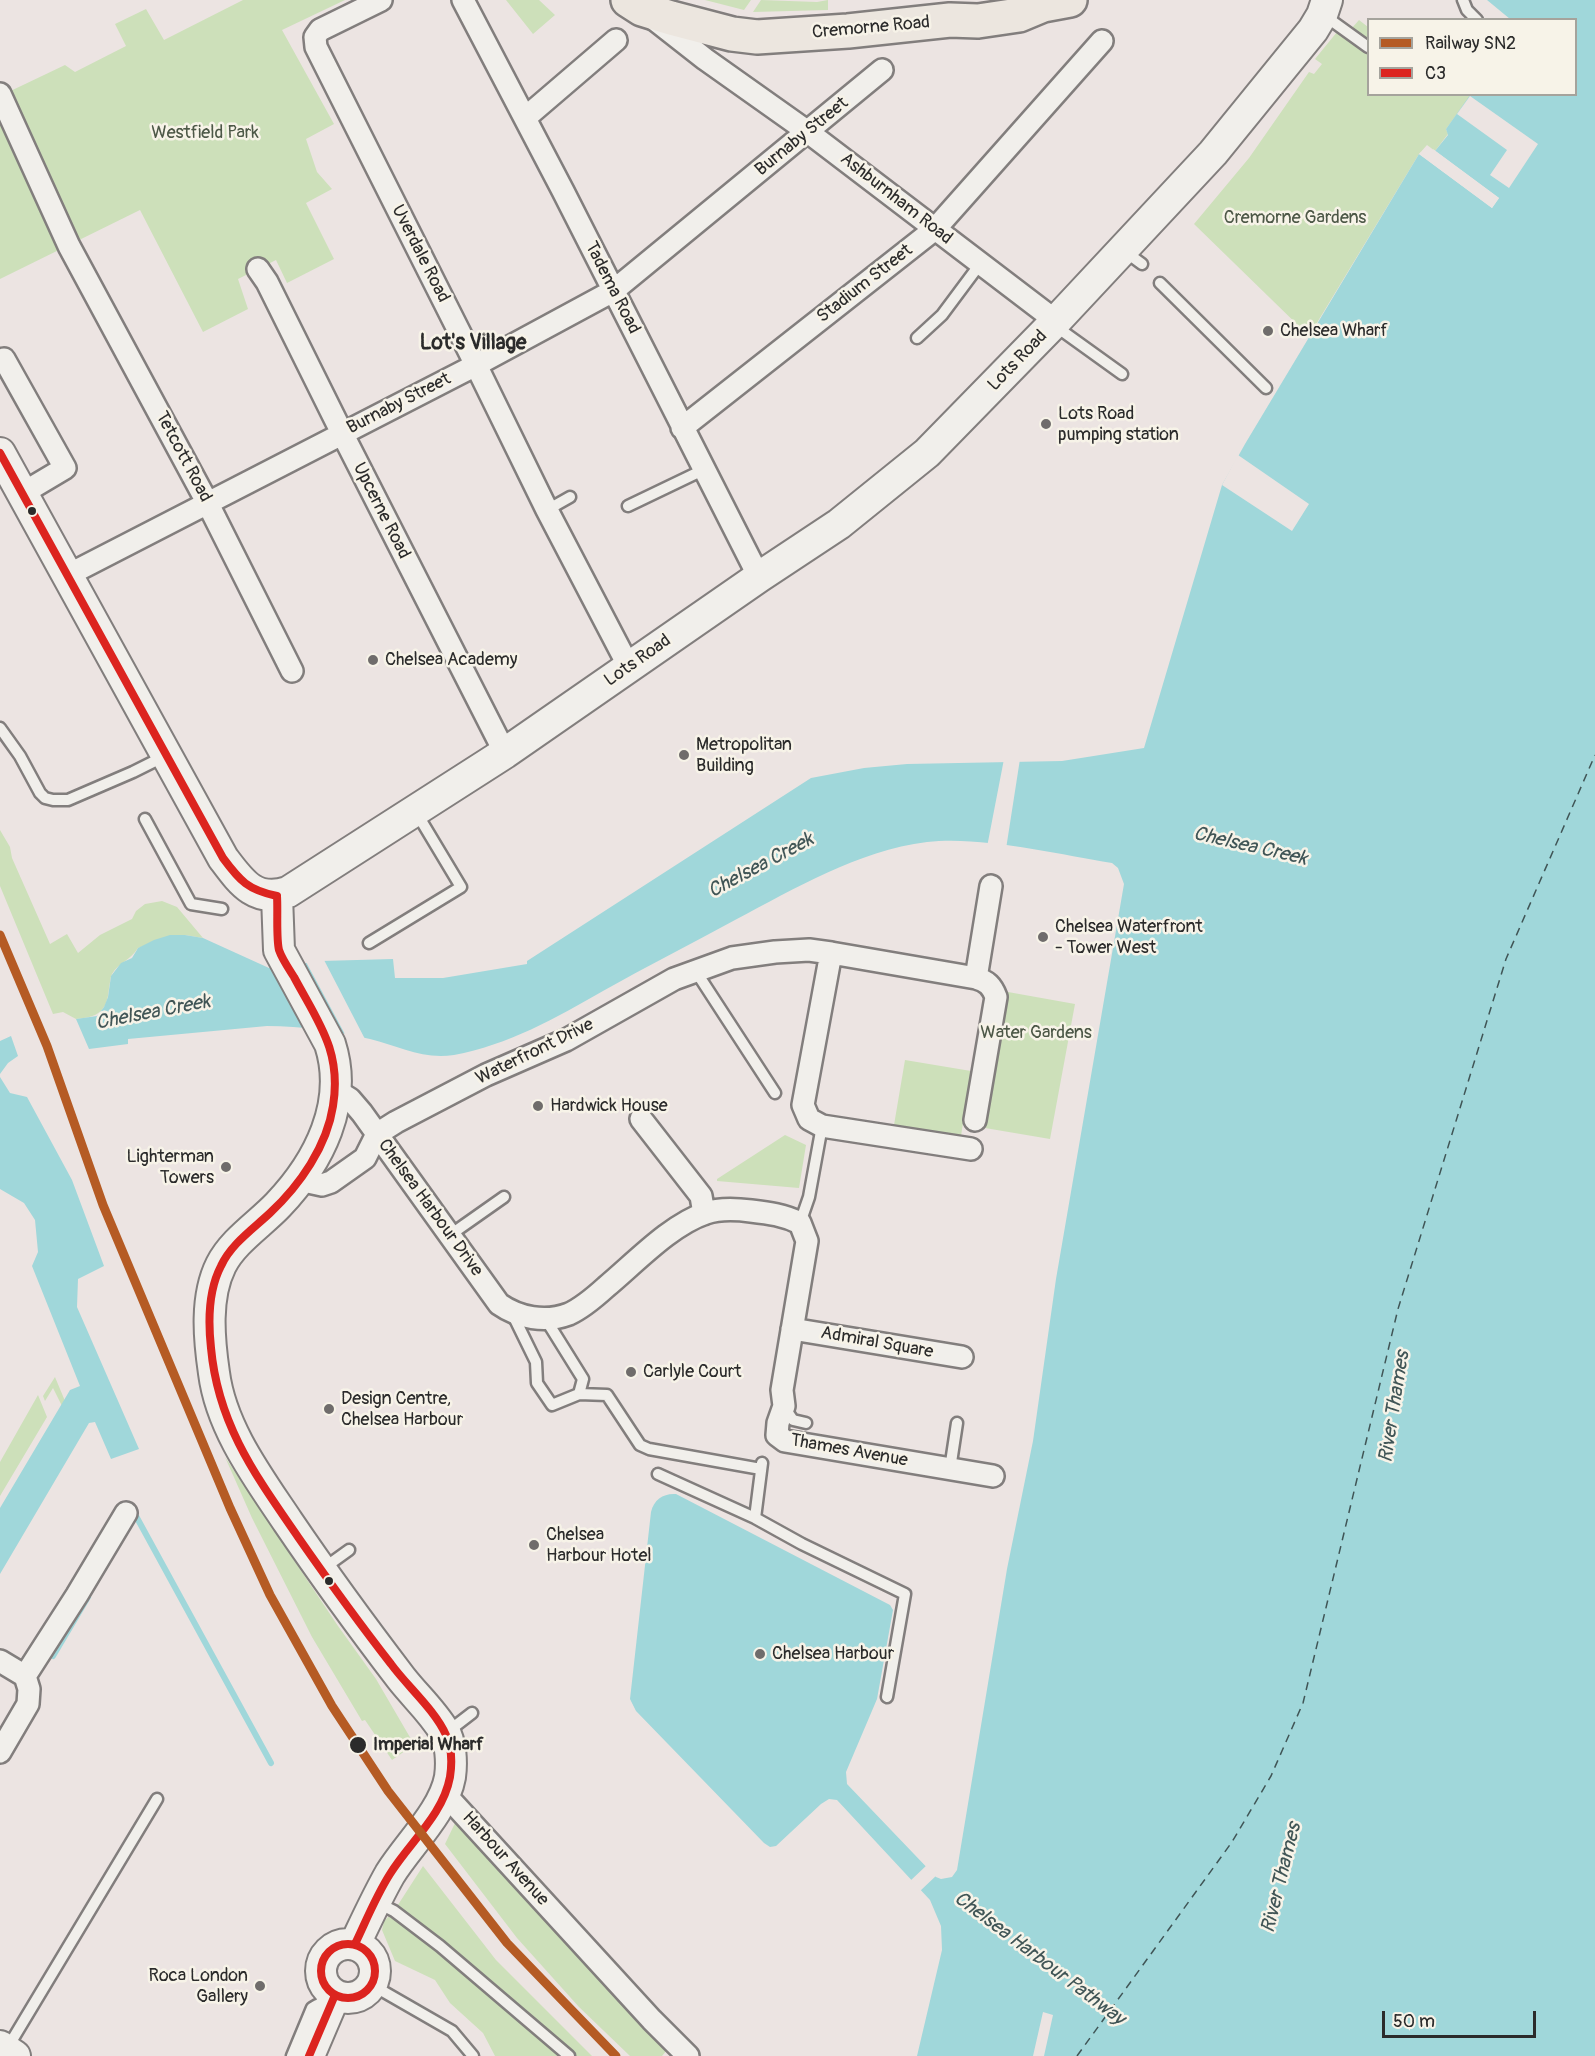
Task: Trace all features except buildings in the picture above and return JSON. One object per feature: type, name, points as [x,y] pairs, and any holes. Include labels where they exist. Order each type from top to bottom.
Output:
[{"type":"highway","name":"Cremorne Road","points":[[654,9],[732,34],[757,37],[841,31],[962,10],[978,21],[1019,15],[1047,2]]},
{"type":"street","name":"Uverdale Road","points":[[381,0],[320,30],[315,37],[316,47],[476,364],[546,510],[629,667]]},
{"type":"street","name":"Tadema Road","points":[[463,0],[759,577]]},
{"type":"street","name":"Lots Road","points":[[277,896],[288,892],[505,753],[839,524],[927,453],[1056,321],[1133,257],[1213,153],[1295,53],[1324,7]]},
{"type":"street","name":"Ashburnham Road","points":[[654,9],[734,79],[808,132],[1056,321]]},
{"type":"street","points":[[732,34],[727,40],[725,50],[727,64],[734,79]]},
{"type":"street","points":[[525,118],[616,40]]},
{"type":"street","name":"Stadium Street","points":[[682,428],[934,229],[1102,41]]},
{"type":"street","name":"Burnaby Street","points":[[66,576],[613,291],[882,70]]},
{"type":"street","name":"Tetcott Road","points":[[0,95],[69,246],[207,502],[292,671]]},
{"type":"street","name":"Upcerne Road","points":[[258,269],[267,282],[505,753]]},
{"type":"street","points":[[0,360],[4,359],[64,468],[23,493]]},
{"type":"street","points":[[0,453],[223,858],[251,890],[277,896],[279,950],[327,1039],[334,1058],[337,1091],[328,1130],[299,1180],[279,1204],[237,1244],[221,1264],[211,1301],[210,1343],[214,1377],[221,1402],[240,1445],[259,1477],[364,1631],[446,1733],[451,1758],[450,1777],[444,1793],[436,1809],[391,1873],[355,1944]]},
{"type":"street","points":[[975,1120],[996,997],[993,987],[976,978],[991,886]]},
{"type":"street","name":"Waterfront Drive","points":[[377,1134],[426,1105],[566,1040],[674,979],[732,958],[809,950],[976,978]]},
{"type":"street","points":[[831,954],[803,1105],[809,1119],[822,1126],[971,1149]]},
{"type":"street","name":"Chelsea Harbour Drive","points":[[337,1091],[350,1099],[499,1304],[512,1313]]},
{"type":"street","points":[[641,1119],[701,1196],[704,1214]]},
{"type":"street","points":[[299,1180],[322,1185],[331,1182],[365,1158],[377,1134]]},
{"type":"street","points":[[512,1313],[529,1318],[568,1314],[593,1299],[680,1226],[704,1214],[720,1210],[744,1210],[775,1213],[800,1223]]},
{"type":"street","name":"Thames Avenue","points":[[800,1223],[807,1241],[782,1390],[784,1406],[778,1423],[777,1435],[785,1441],[993,1476]]},
{"type":"street","name":"Admiral Square","points":[[792,1329],[962,1357]]},
{"type":"street","points":[[25,1676],[126,1513]]},
{"type":"street","points":[[0,1661],[25,1676],[29,1689],[28,1704],[0,1752]]},
{"type":"street","name":"Harbour Avenue","points":[[444,1793],[652,2020],[688,2056]]},
{"type":"street","points":[[309,2056],[332,2002],[323,1982],[321,1965],[330,1950],[338,1945],[355,1944],[363,1948],[374,1961],[375,1977],[372,1985],[366,1992],[351,1999],[332,2002]]},
{"type":"lane","points":[[1463,0],[1467,10],[1475,18]]},
{"type":"lane","points":[[1324,7],[1367,46]]},
{"type":"lane","points":[[917,338],[942,315],[980,264]]},
{"type":"lane","points":[[1160,283],[1266,388]]},
{"type":"lane","points":[[1056,321],[1065,333],[1122,374]]},
{"type":"lane","points":[[628,506],[703,470]]},
{"type":"lane","points":[[546,510],[570,497]]},
{"type":"lane","points":[[0,728],[20,756],[40,793],[45,798],[53,800],[68,800],[165,756]]},
{"type":"lane","points":[[369,943],[461,887],[414,810]]},
{"type":"lane","points":[[145,819],[191,904],[222,909]]},
{"type":"lane","points":[[695,970],[775,1093]]},
{"type":"lane","points":[[800,1223],[809,1197],[822,1126]]},
{"type":"lane","points":[[450,1235],[504,1197]]},
{"type":"lane","points":[[512,1313],[536,1362],[537,1383],[552,1405],[579,1394],[606,1395],[640,1445],[649,1449],[761,1466],[755,1518]]},
{"type":"lane","points":[[545,1318],[583,1379],[579,1394]]},
{"type":"lane","points":[[784,1406],[793,1420],[806,1423]]},
{"type":"lane","points":[[950,1469],[957,1423]]},
{"type":"lane","points":[[658,1474],[755,1518],[802,1544],[905,1594],[887,1697]]},
{"type":"lane","points":[[321,1570],[349,1550]]},
{"type":"lane","points":[[446,1733],[472,1713]]},
{"type":"lane","points":[[7,2051],[158,1799]]},
{"type":"lane","points":[[376,1902],[394,1911],[441,1946],[569,2056]]},
{"type":"lane","points":[[372,1985],[452,2031],[474,2056]]},
{"type":"lane","points":[[292,2056],[312,2008],[332,2002]]},
{"type":"green space","name":"Westfield Park","points":[[243,0],[345,0],[282,30],[334,124],[306,139],[317,172],[332,189],[306,203],[334,259],[287,283],[276,260],[238,279],[248,309],[203,332],[140,210],[0,279],[0,96],[65,65],[75,72],[126,46],[115,24],[146,9],[164,40]]},
{"type":"green space","points":[[506,0],[539,0],[555,15],[533,34]]},
{"type":"green space","points":[[705,0],[751,0],[744,10]]},
{"type":"green space","points":[[761,0],[817,2],[828,0],[828,10],[753,12]]},
{"type":"green space","name":"Cremorne Gardens","points":[[1359,20],[1367,26],[1367,96],[1470,96],[1446,129],[1448,134],[1435,151],[1427,145],[1419,154],[1309,336],[1194,224],[1249,158],[1309,72],[1314,74],[1322,64],[1315,59],[1337,32],[1344,37]]},
{"type":"green space","points":[[0,830],[10,847],[12,858],[50,944],[67,934],[78,953],[100,935],[132,919],[136,911],[145,904],[162,901],[177,907],[203,938],[185,935],[138,948],[112,974],[106,1003],[100,1012],[90,1017],[76,1019],[63,1012],[53,1014],[0,886]]},
{"type":"green space","name":"Water Gardens","points":[[1008,992],[1075,1004],[1050,1139],[985,1128]]},
{"type":"green space","name":"Water Gardens","points":[[905,1060],[971,1071],[961,1136],[894,1125]]},
{"type":"green space","points":[[785,1135],[806,1145],[799,1188],[717,1181],[717,1179]]},
{"type":"green space","points":[[55,1377],[65,1401],[62,1406],[53,1388],[45,1401],[43,1396]]},
{"type":"green space","points":[[38,1395],[47,1417],[0,1496],[0,1462]]},
{"type":"green space","points":[[225,1457],[376,1679],[411,1739],[402,1743],[405,1751],[392,1760],[365,1720],[362,1721],[312,1637],[252,1518]]},
{"type":"green space","points":[[456,1821],[558,1935],[667,2050],[662,2056],[630,2056],[579,2007],[517,1938],[445,1844]]},
{"type":"green space","points":[[423,1866],[496,1960],[592,2056],[495,2056],[483,2033],[450,2003],[435,1980],[395,1961],[382,1930],[384,1921],[394,1911]]},
{"type":"water","points":[[1487,0],[1595,0],[1595,2056],[917,2056],[942,1950],[941,1926],[930,1900],[837,1800],[829,1799],[821,1804],[776,1846],[770,1847],[764,1843],[636,1711],[630,1699],[651,1512],[654,1504],[660,1498],[676,1494],[890,1605],[893,1610],[877,1699],[846,1772],[847,1784],[936,1877],[941,1879],[952,1877],[957,1870],[1007,1569],[1033,1441],[1056,1279],[1124,884],[1118,868],[1112,863],[972,841],[927,842],[876,853],[804,884],[531,1029],[493,1045],[454,1055],[421,1054],[332,1031],[267,1026],[128,1039],[128,1044],[89,1049],[76,1019],[97,1016],[108,997],[111,976],[121,963],[132,958],[138,948],[170,935],[203,938],[269,968],[321,961],[393,959],[395,978],[443,978],[527,964],[527,961],[811,778],[864,768],[907,764],[1062,761],[1144,748],[1222,485],[1419,154],[1492,208],[1499,198],[1435,151],[1448,135],[1446,129],[1469,96],[1577,96],[1577,18],[1509,18]]},
{"type":"water","points":[[11,1036],[18,1056],[8,1063],[0,1074],[0,1041]]},
{"type":"water","points":[[0,1077],[10,1093],[27,1097],[72,1180],[104,1266],[78,1279],[77,1307],[139,1449],[111,1459],[95,1422],[89,1423],[0,1574],[0,1508],[70,1390],[80,1386],[32,1266],[38,1252],[35,1220],[24,1203],[0,1189]]},
{"type":"pier","points":[[1470,96],[1538,144],[1509,188],[1490,175],[1507,150],[1457,114]]},
{"type":"pier","points":[[1433,149],[1499,198],[1492,208],[1419,154],[1421,152],[1491,204],[1495,198],[1434,153]]},
{"type":"pier","points":[[1238,455],[1309,504],[1292,531],[1222,485]]},
{"type":"pier","points":[[1004,759],[1020,759],[1006,849],[987,847]]},
{"type":"pier","points":[[323,958],[366,1041],[347,1038],[305,960]]},
{"type":"pier","points":[[928,1864],[938,1874],[919,1892],[909,1882]]},
{"type":"pier","points":[[1043,2012],[1053,2015],[1044,2056],[1033,2056]]},
{"type":"waterway","points":[[136,1516],[271,1763]]},
{"type":"waterway","points":[[53,1656],[88,1597]]},
{"type":"ferry route","points":[[1077,2056],[1232,1842],[1271,1776],[1303,1703],[1398,1309],[1506,959],[1595,755]]},
{"type":"rail line","name":"SN2","points":[[0,935],[47,1046],[103,1205],[230,1508],[270,1595],[332,1706],[388,1791],[507,1943],[616,2056]]},
{"type":"transit line","name":"C3","points":[[0,453],[223,858],[246,883],[259,891],[277,896]]},
{"type":"transit line","name":"C3","points":[[277,896],[279,950],[326,1038],[334,1069],[333,1106],[325,1136],[302,1177],[281,1202],[236,1244],[225,1258],[217,1276],[211,1296],[209,1317],[215,1376],[231,1426],[254,1471],[355,1617],[435,1716],[446,1735],[451,1756],[450,1777],[440,1804],[390,1874],[355,1944]]},
{"type":"transit line","name":"C3","points":[[343,1944],[353,1944],[363,1948],[371,1956],[375,1971],[371,1986],[363,1994],[353,1998],[343,1998],[333,1994],[325,1986],[321,1976],[321,1966],[325,1956],[333,1948],[343,1944]]},
{"type":"transit line","name":"C3","points":[[309,2056],[335,1995]]},
{"type":"place","name":"Chelsea Wharf","points":[[1268,331]]},
{"type":"place","name":"Lots Road pumping station","points":[[1046,424]]},
{"type":"place","name":"Chelsea Academy","points":[[373,660]]},
{"type":"place","name":"Metropolitan Building","points":[[684,755]]},
{"type":"place","name":"Chelsea Waterfront - Tower West","points":[[1043,937]]},
{"type":"place","name":"Hardwick House","points":[[538,1106]]},
{"type":"place","name":"Lighterman Towers","points":[[226,1167]]},
{"type":"place","name":"Carlyle Court","points":[[631,1372]]},
{"type":"place","name":"Design Centre, Chelsea Harbour","points":[[329,1409]]},
{"type":"place","name":"Chelsea Harbour Hotel","points":[[534,1545]]},
{"type":"place","name":"Chelsea Harbour","points":[[760,1654]]},
{"type":"place","name":"Imperial Wharf","points":[[358,1745]]},
{"type":"place","name":"Roca London Gallery","points":[[260,1986]]},
{"type":"district","name":"Lot's Village","points":[[473,344]]},
{"type":"water label","name":"Chelsea Creek","points":[[1250,847]]},
{"type":"water label","name":"Chelsea Creek","points":[[761,866]]},
{"type":"water label","name":"Chelsea Creek","points":[[153,1013]]},
{"type":"water label","name":"River Thames","points":[[1395,1407]]},
{"type":"water label","name":"River Thames","points":[[1282,1878]]},
{"type":"water label","name":"Chelsea Harbour Pathway","points":[[1039,1959]]}]
